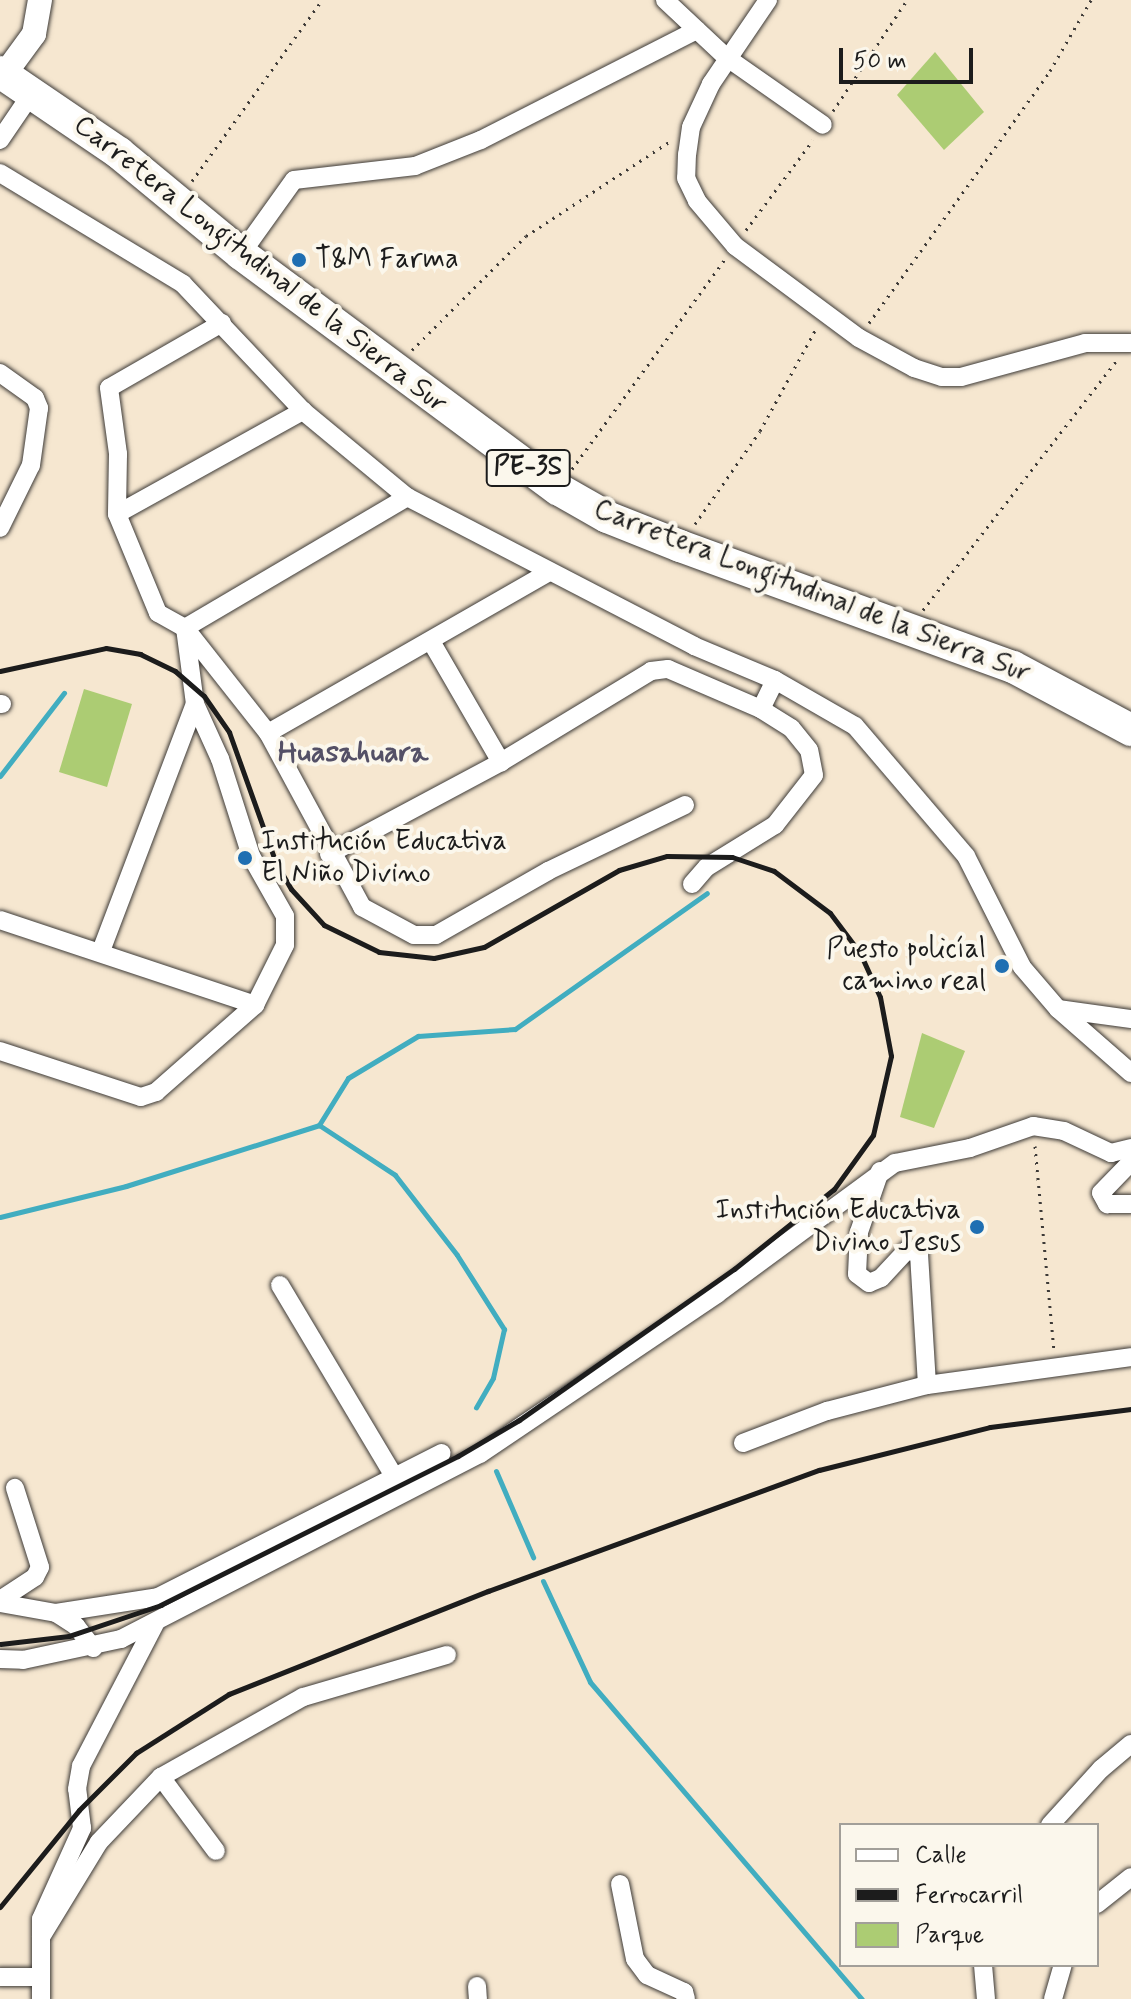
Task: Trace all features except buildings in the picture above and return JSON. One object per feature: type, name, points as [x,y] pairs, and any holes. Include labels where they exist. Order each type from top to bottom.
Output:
[{"type":"highway","name":"Carretera Longitudinal de la Sierra Sur","points":[[2,73],[178,200],[241,254],[392,369],[558,489],[607,517],[680,546],[911,626],[1013,667],[1131,730]]},
{"type":"street","points":[[2,73],[34,34],[40,0]]},
{"type":"street","points":[[665,0],[726,57],[823,125]]},
{"type":"street","points":[[768,0],[726,57],[691,127],[686,178],[705,212],[735,246],[859,338],[914,368],[942,377],[961,377],[1085,343],[1131,342]]},
{"type":"street","points":[[241,254],[294,180],[415,166],[481,140],[697,30]]},
{"type":"street","points":[[0,140],[32,93]]},
{"type":"street","points":[[0,173],[150,261],[183,284],[303,411],[407,497],[694,646],[775,680],[855,726],[966,856],[1022,967],[1058,1009],[1131,1073]]},
{"type":"street","points":[[222,323],[109,388],[118,454],[117,514],[158,613],[185,628],[268,733],[329,854],[362,907],[414,935],[436,935],[548,871],[685,805]]},
{"type":"street","points":[[0,373],[35,398],[39,408],[31,465],[1,526]]},
{"type":"street","points":[[117,514],[303,411]]},
{"type":"street","points":[[185,628],[407,497]]},
{"type":"street","points":[[268,733],[432,643],[549,572]]},
{"type":"street","points":[[0,1051],[141,1097],[156,1092],[255,1005],[285,945],[285,916],[251,856],[220,759],[195,704],[185,628]]},
{"type":"street","points":[[432,643],[501,762]]},
{"type":"street","points":[[329,854],[501,762],[660,668],[761,709],[791,728],[809,750],[814,775],[775,825],[707,867],[692,884]]},
{"type":"street","points":[[761,709],[775,680]]},
{"type":"street","points":[[101,951],[195,704]]},
{"type":"street","points":[[0,920],[101,951],[255,1005]]},
{"type":"street","points":[[1058,1009],[1128,1017]]},
{"type":"street","points":[[0,1659],[93,1648],[155,1624],[425,1484],[544,1413],[880,1171],[909,1158],[970,1148],[1033,1126],[1064,1131],[1111,1153],[1131,1148]]},
{"type":"street","points":[[1131,1162],[1101,1193],[1107,1204],[1131,1204]]},
{"type":"street","points":[[880,1171],[859,1232],[857,1274],[869,1283],[885,1275],[907,1250],[919,1254],[927,1385]]},
{"type":"street","points":[[280,1285],[400,1473],[425,1484]]},
{"type":"street","points":[[743,1443],[827,1411],[927,1385],[1131,1357]]},
{"type":"street","points":[[0,1602],[56,1613],[158,1597],[442,1453]]},
{"type":"street","points":[[0,1602],[35,1577],[40,1567],[15,1488]]},
{"type":"street","points":[[56,1613],[76,1626],[93,1648]]},
{"type":"street","points":[[41,1999],[41,1919],[82,1828],[77,1789],[81,1766],[155,1624]]},
{"type":"street","points":[[41,1937],[99,1842],[161,1777],[303,1697],[447,1655]]},
{"type":"street","points":[[1052,1823],[1101,1769],[1131,1744]]},
{"type":"street","points":[[161,1777],[216,1851]]},
{"type":"street","points":[[1099,1902],[1131,1877]]},
{"type":"street","points":[[620,1884],[635,1959],[647,1975],[678,1987],[686,1999]]},
{"type":"street","points":[[983,1967],[986,1999]]},
{"type":"street","points":[[1053,1999],[1062,1967]]},
{"type":"street","points":[[0,1977],[41,1977]]},
{"type":"path","points":[[178,200],[322,0]]},
{"type":"path","points":[[859,338],[1050,71],[1091,0]]},
{"type":"path","points":[[392,369],[526,236],[691,127]]},
{"type":"path","points":[[558,489],[735,246]]},
{"type":"path","points":[[680,546],[760,431],[824,313]]},
{"type":"path","points":[[911,626],[1131,342]]},
{"type":"path","points":[[1033,1126],[1056,1365]]},
{"type":"green space","points":[[935,52],[984,112],[944,150],[897,95]]},
{"type":"green space","points":[[84,689],[132,704],[107,787],[59,772]]},
{"type":"green space","points":[[922,1033],[965,1051],[934,1128],[900,1117]]},
{"type":"waterway","points":[[0,776],[64,693]]},
{"type":"waterway","points":[[0,1217],[126,1186],[319,1125],[348,1078],[418,1036],[515,1029],[707,893]]},
{"type":"waterway","points":[[319,1125],[395,1175],[457,1255],[504,1329],[493,1378],[476,1408]]},
{"type":"waterway","points":[[496,1471],[533,1557]]},
{"type":"waterway","points":[[543,1581],[590,1682],[862,1999]]},
{"type":"railway","points":[[0,671],[106,648],[140,654],[175,671],[204,696],[229,732],[276,863],[291,889],[324,925],[379,952],[434,958],[484,947],[619,870],[667,856],[732,857],[774,871],[830,913],[860,953],[880,997],[891,1056],[873,1135],[834,1189],[734,1269],[519,1420],[458,1456],[161,1605],[69,1636],[0,1644]]},
{"type":"railway","points":[[0,1907],[79,1810],[136,1753],[229,1694],[488,1591],[819,1470],[990,1427],[1131,1409]]},
{"type":"place","name":"T&M Farma","points":[[299,260]]},
{"type":"place","name":"Institución Educativa El Niño Divino","points":[[245,858]]},
{"type":"place","name":"Puesto policíal camino real","points":[[1002,966]]},
{"type":"place","name":"Institución Educativa Divino Jesus","points":[[977,1227]]},
{"type":"district","name":"Huasahuara","points":[[353,753]]}]
